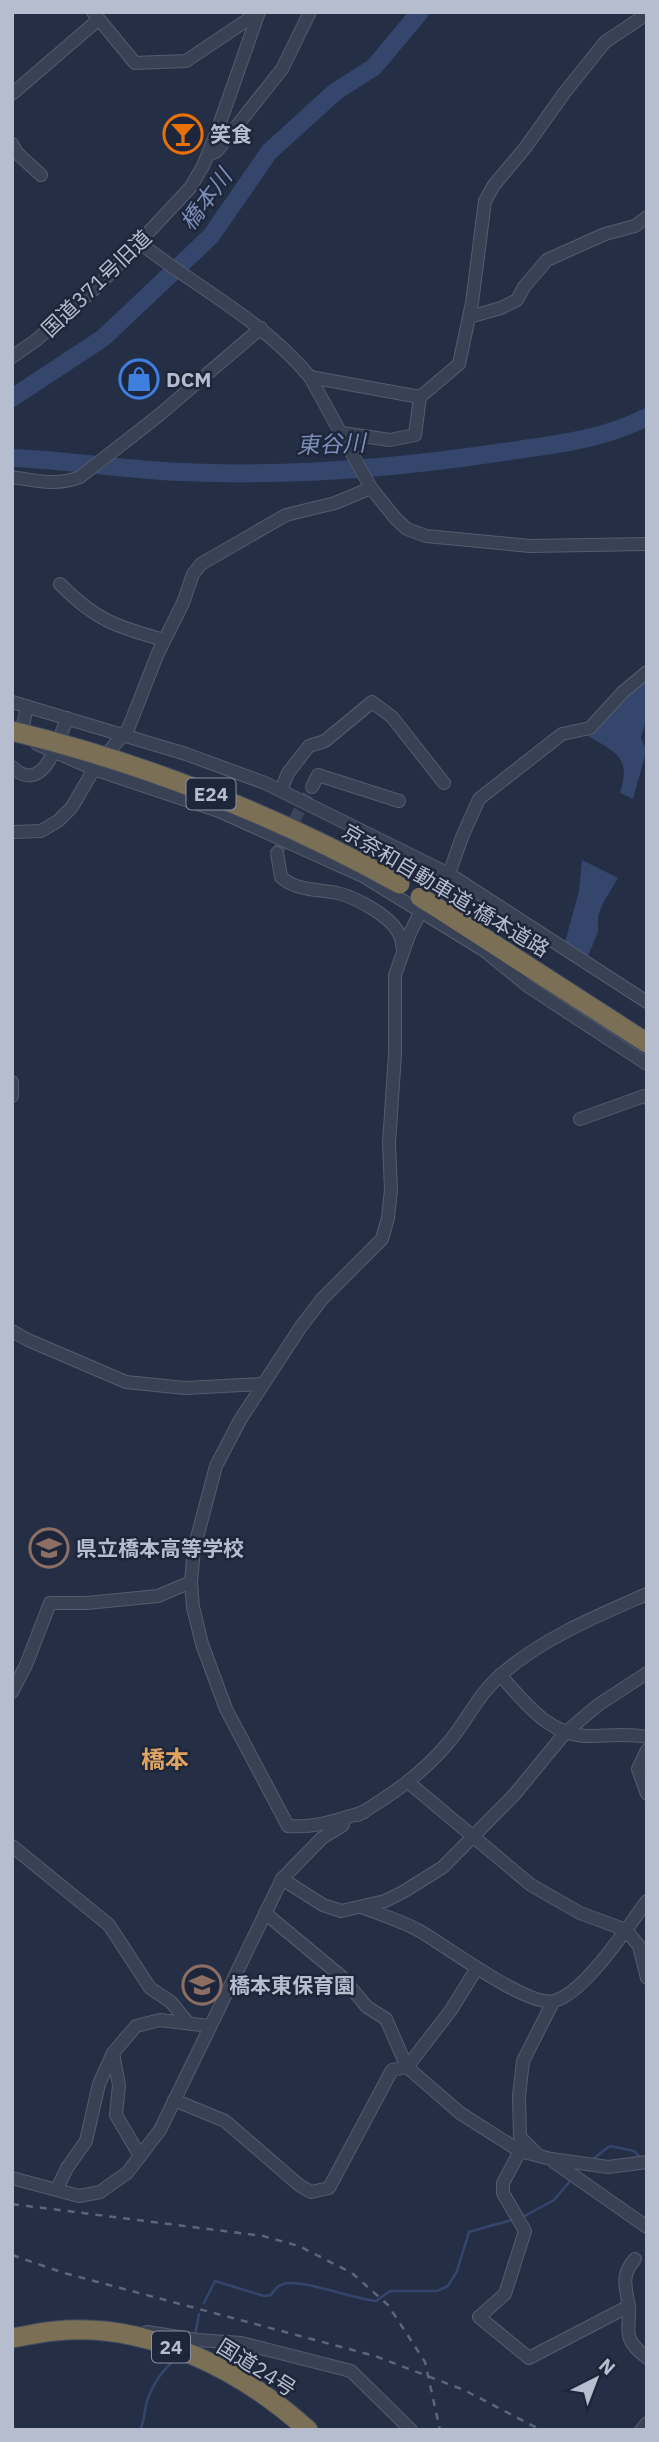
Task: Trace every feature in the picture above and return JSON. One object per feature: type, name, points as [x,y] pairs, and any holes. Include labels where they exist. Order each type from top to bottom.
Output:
[{"type":"highway","name":"京奈和自動車道;橋本道路","points":[[15,733],[128,763],[201,789],[320,842],[400,884],[425,904],[532,968],[647,1043]]},
{"type":"highway","name":"国道24号","points":[[12,2338],[56,2330],[118,2333],[182,2351],[209,2362],[263,2392],[308,2430]]},
{"type":"street","points":[[12,94],[96,16],[135,63],[186,61],[259,12]]},
{"type":"street","name":"国道371号旧道","points":[[12,357],[82,302],[190,188],[207,155],[259,12]]},
{"type":"street","points":[[207,155],[217,151],[282,68],[310,12]]},
{"type":"street","points":[[344,437],[390,440],[415,435],[420,397],[459,364],[469,317],[485,201],[494,185],[526,148],[565,92],[605,42],[647,14]]},
{"type":"street","points":[[12,144],[17,153],[41,174]]},
{"type":"street","points":[[469,317],[482,315],[517,300],[524,287],[547,260],[605,234],[635,226],[647,218]]},
{"type":"street","points":[[140,243],[261,328],[298,362],[310,377],[369,483],[396,519],[407,529],[426,536],[530,545],[647,544]]},
{"type":"street","points":[[12,477],[53,483],[80,477],[158,416],[261,328]]},
{"type":"street","points":[[310,377],[420,397]]},
{"type":"street","points":[[12,832],[41,831],[58,821],[72,807],[94,769],[124,735],[164,640],[183,603],[193,574],[201,564],[286,515],[335,503],[369,483]]},
{"type":"street","points":[[60,584],[100,619],[164,640]]},
{"type":"street","points":[[364,1812],[327,1825],[309,1828],[288,1826],[226,1709],[202,1644],[193,1607],[191,1582],[194,1549],[216,1466],[240,1420],[322,1299],[382,1240],[391,1190],[389,1143],[395,1054],[395,975],[403,950],[425,904],[449,874],[479,799],[562,734],[590,727],[623,692],[647,673]]},
{"type":"street","points":[[12,702],[186,754],[281,790],[449,874],[647,1002]]},
{"type":"street","points":[[281,790],[288,773],[309,746],[325,741],[372,702],[392,717],[444,783]]},
{"type":"street","points":[[27,706],[15,733],[94,769],[246,822],[425,904],[528,987],[647,1064]]},
{"type":"street","points":[[12,767],[23,774],[38,774],[54,752],[67,718]]},
{"type":"street","points":[[312,787],[318,775],[400,801]]},
{"type":"street","points":[[277,853],[281,877],[291,886],[338,894],[366,906],[394,927],[400,935],[403,950]]},
{"type":"street","points":[[12,1082],[12,1096]]},
{"type":"street","points":[[580,1119],[644,1096],[647,1098]]},
{"type":"street","points":[[12,1331],[126,1382],[185,1388],[263,1384]]},
{"type":"street","points":[[12,1692],[26,1665],[50,1603],[87,1603],[158,1596],[191,1582]]},
{"type":"street","points":[[12,2178],[79,2196],[100,2192],[127,2173],[160,2130],[282,1880],[322,1838],[409,1783],[425,1769],[452,1739],[473,1705],[500,1675],[525,1655],[596,1617],[647,1594]]},
{"type":"street","points":[[282,1880],[323,1905],[341,1911],[364,1908],[385,1901],[443,1867],[514,1795],[565,1733],[598,1704],[646,1674]]},
{"type":"street","points":[[500,1675],[541,1718],[565,1733],[585,1736],[633,1734],[647,1737]]},
{"type":"street","points":[[647,1750],[638,1769],[647,1794]]},
{"type":"street","points":[[409,1783],[531,1885],[580,1913],[626,1930],[639,1946],[647,1978]]},
{"type":"street","points":[[12,1846],[109,1925],[150,1988],[171,2002],[188,2023]]},
{"type":"street","points":[[364,1908],[417,1930],[477,1968],[539,2001],[553,2002],[568,1995],[593,1972],[647,1900]]},
{"type":"street","points":[[265,1913],[342,1977],[367,2007],[386,2019],[407,2067],[460,2113],[520,2151],[545,2158],[608,2167],[647,2162]]},
{"type":"street","points":[[174,2100],[225,2121],[275,2166],[311,2192],[329,2188],[392,2070],[407,2067],[451,2010],[477,1968]]},
{"type":"street","points":[[553,2002],[523,2061],[519,2096],[520,2137],[545,2158],[647,2227]]},
{"type":"street","points":[[57,2189],[66,2168],[86,2141],[99,2084],[113,2053],[136,2026],[160,2020],[209,2026]]},
{"type":"street","points":[[113,2053],[118,2085],[116,2115],[140,2156]]},
{"type":"street","points":[[520,2151],[503,2183],[503,2193],[525,2231],[505,2294],[479,2317],[529,2358],[629,2306]]},
{"type":"street","points":[[635,2259],[627,2268],[624,2293],[629,2306],[629,2336],[634,2347],[647,2358]]},
{"type":"street","points":[[118,2333],[159,2333],[198,2340],[241,2343],[351,2371],[411,2430]]},
{"type":"street","points":[[641,2430],[647,2423]]},
{"type":"water","points":[[647,676],[647,716],[641,738],[645,756],[633,799],[620,793],[624,771],[619,757],[588,736],[620,699]]},
{"type":"water","points":[[582,860],[618,878],[598,916],[598,932],[588,956],[565,942],[579,891]]},
{"type":"waterway","name":"橋本川","points":[[12,398],[103,338],[211,236],[269,152],[335,92],[374,67],[420,12]]},
{"type":"waterway","name":"東谷川","points":[[12,458],[181,472],[343,470],[423,463],[558,444],[612,431],[647,417]]},
{"type":"waterway","points":[[590,2161],[610,2146],[634,2151],[642,2159]]},
{"type":"waterway","points":[[521,2218],[554,2200],[571,2180]]},
{"type":"waterway","points":[[204,2303],[215,2281],[264,2296],[271,2295],[281,2285],[291,2283],[376,2301],[390,2291],[437,2291],[448,2286],[457,2271],[469,2232],[515,2219]]},
{"type":"waterway","points":[[195,2335],[199,2314]]},
{"type":"waterway","points":[[140,2430],[152,2389],[163,2372],[178,2358]]},
{"type":"tunnel","points":[[277,853],[312,787]]},
{"type":"railway","points":[[12,2204],[263,2236],[299,2246],[352,2273],[388,2305],[425,2362],[440,2430]]},
{"type":"railway","points":[[12,2255],[64,2273],[375,2356],[464,2390],[541,2430]]},
{"type":"place","name":"笑食","points":[[183,134]]},
{"type":"place","name":"DCM","points":[[139,379]]},
{"type":"place","name":"県立橋本高等学校","points":[[49,1548]]},
{"type":"place","name":"橋本東保育園","points":[[202,1985]]},
{"type":"district","name":"橋本","points":[[165,1759]]}]
